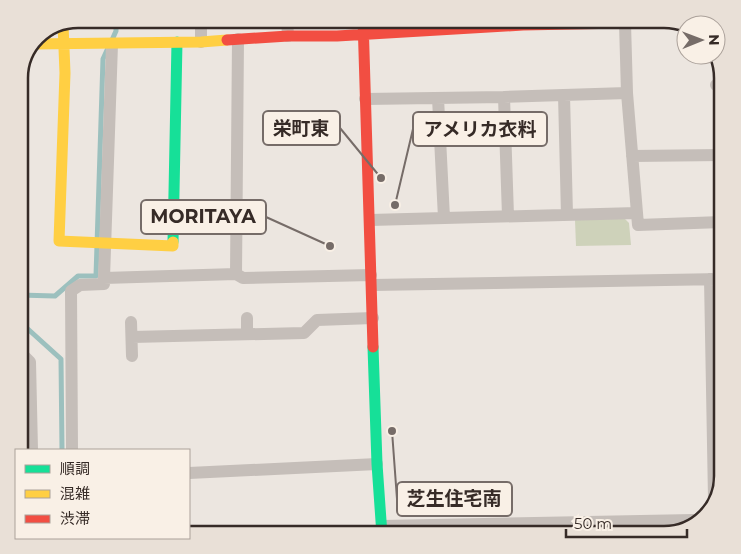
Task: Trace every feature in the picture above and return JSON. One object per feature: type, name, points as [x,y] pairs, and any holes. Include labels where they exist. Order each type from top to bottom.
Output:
[{"type":"street","points":[[201,28],[201,42]]},
{"type":"street","points":[[288,28],[288,36]]},
{"type":"street","points":[[363,28],[372,318],[382,526]]},
{"type":"street","points":[[40,44],[201,42],[288,36],[336,36],[415,28]]},
{"type":"street","points":[[632,28],[627,93],[638,225],[714,222]]},
{"type":"street","points":[[63,29],[65,74],[59,241],[173,246],[177,42]]},
{"type":"street","points":[[236,274],[238,39]]},
{"type":"street","points":[[72,449],[70,291],[80,285],[104,284],[112,44]]},
{"type":"street","points":[[365,98],[504,97],[627,93]]},
{"type":"street","points":[[564,95],[567,214]]},
{"type":"street","points":[[504,97],[508,216]]},
{"type":"street","points":[[438,98],[444,218]]},
{"type":"street","points":[[632,156],[714,155]]},
{"type":"street","points":[[370,220],[637,213]]},
{"type":"street","points":[[104,278],[236,274],[243,278],[372,280],[714,279]]},
{"type":"street","points":[[247,318],[247,334]]},
{"type":"street","points":[[132,337],[304,333],[317,320],[372,318]]},
{"type":"street","points":[[131,322],[132,356]]},
{"type":"street","points":[[28,360],[30,362],[32,449]]},
{"type":"street","points":[[190,473],[378,464]]},
{"type":"street","points":[[507,526],[687,520]]},
{"type":"green space","points":[[624,218],[629,223],[631,245],[576,246],[575,220]]},
{"type":"waterway","points":[[112,40],[116,28]]},
{"type":"waterway","points":[[28,295],[55,296],[78,276],[96,276],[103,59],[108,48]]},
{"type":"waterway","points":[[28,329],[61,359],[62,449]]},
{"type":"traffic: fast","points":[[173,242],[177,42]]},
{"type":"traffic: fast","points":[[373,347],[381,526]]},
{"type":"traffic: slow","points":[[63,29],[65,73],[59,241],[173,246],[173,242]]},
{"type":"traffic: slow","points":[[41,44],[227,40]]},
{"type":"traffic: jam","points":[[363,28],[373,347]]},
{"type":"traffic: jam","points":[[227,40],[472,28]]},
{"type":"place","name":"栄町東","points":[[381,178]]},
{"type":"place","name":"アメリカ衣料","points":[[395,205]]},
{"type":"place","name":"MORITAYA","points":[[330,246]]},
{"type":"place","name":"芝生住宅南","points":[[392,431]]}]
